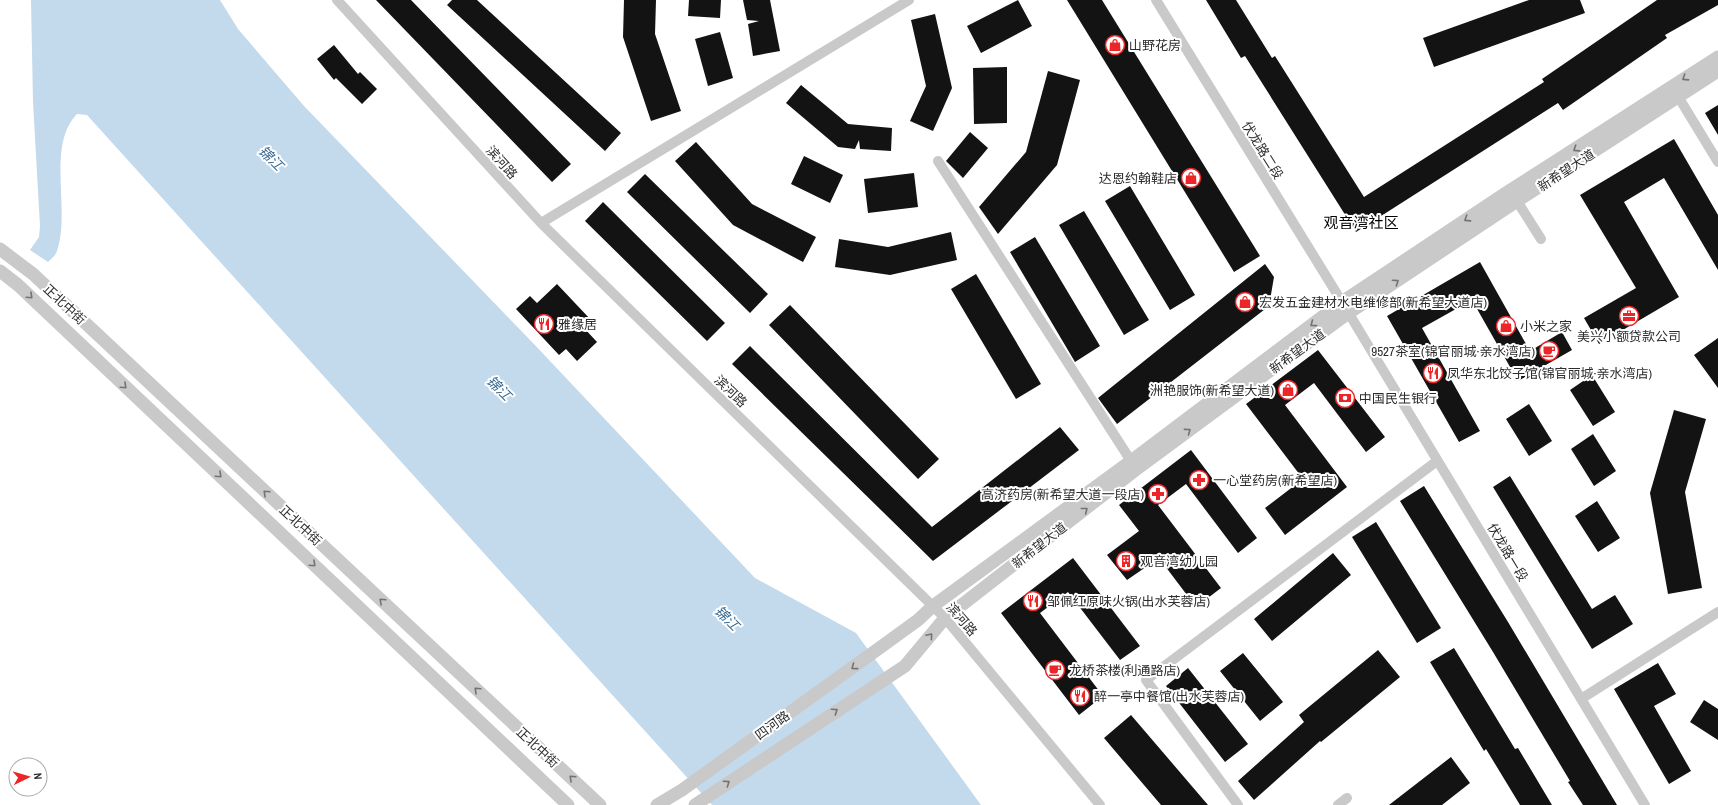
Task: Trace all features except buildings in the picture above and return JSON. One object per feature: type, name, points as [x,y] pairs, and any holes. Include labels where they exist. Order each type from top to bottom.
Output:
[{"type":"street","name":"滨河路","points":[[337,0],[541,223],[945,618],[1100,805]]},
{"type":"street","points":[[541,223],[909,0]]},
{"type":"street","name":"伏龙路二段","points":[[1156,0],[1344,308]]},
{"type":"street","points":[[1344,308],[1506,193],[1718,57]]},
{"type":"street","name":"新希望大道","points":[[905,666],[945,618],[1344,308],[1517,201],[1679,98],[1718,71]]},
{"type":"street","points":[[1679,98],[1718,162]]},
{"type":"street","points":[[938,161],[1131,461]]},
{"type":"street","points":[[1517,201],[1541,240]]},
{"type":"street","name":"正北中街","points":[[0,249],[33,274],[600,805]]},
{"type":"street","name":"正北中街","points":[[0,271],[24,291],[568,805]]},
{"type":"street","name":"伏龙路一段","points":[[1344,308],[1645,805]]},
{"type":"street","name":"四河路","points":[[658,805],[682,790],[885,644],[918,620],[933,606],[1131,461],[1344,308]]},
{"type":"street","points":[[1238,805],[1146,680],[1437,461]]},
{"type":"street","points":[[1581,699],[1718,612]]},
{"type":"street","name":"四河路","points":[[695,805],[905,666]]},
{"type":"street","points":[[1338,805],[1347,798]]},
{"type":"water","name":"锦江","points":[[31,0],[220,0],[238,29],[304,106],[532,342],[755,578],[856,633],[981,805],[712,805],[87,115],[77,114],[68,127],[63,143],[61,161],[61,235],[56,252],[48,262],[30,250],[39,237],[40,226],[33,102]]},
{"type":"place","name":"山野花房","points":[[1115,45]]},
{"type":"place","name":"达恩约翰鞋店","points":[[1191,178]]},
{"type":"place","name":"宏发五金建材水电维修部(新希望大道店)","points":[[1245,302]]},
{"type":"place","name":"美兴小额贷款公司","points":[[1629,316]]},
{"type":"place","name":"雅缘居","points":[[544,324]]},
{"type":"place","name":"小米之家","points":[[1506,326]]},
{"type":"place","name":"9527茶室(锦官丽城·亲水湾店)","points":[[1549,351]]},
{"type":"place","name":"凤华东北饺子馆(锦官丽城·亲水湾店)","points":[[1433,373]]},
{"type":"place","name":"洲艳服饰(新希望大道)","points":[[1288,390]]},
{"type":"place","name":"中国民生银行","points":[[1345,398]]},
{"type":"place","name":"一心堂药房(新希望店)","points":[[1199,480]]},
{"type":"place","name":"高济药房(新希望大道一段店)","points":[[1158,494]]},
{"type":"place","name":"观音湾幼儿园","points":[[1126,561]]},
{"type":"place","name":"邹佩红原味火锅(出水芙蓉店)","points":[[1033,601]]},
{"type":"place","name":"龙桥茶楼(利通路店)","points":[[1055,670]]},
{"type":"place","name":"醉一亭中餐馆(出水芙蓉店)","points":[[1080,696]]},
{"type":"district","name":"观音湾社区","points":[[1361,223]]}]
